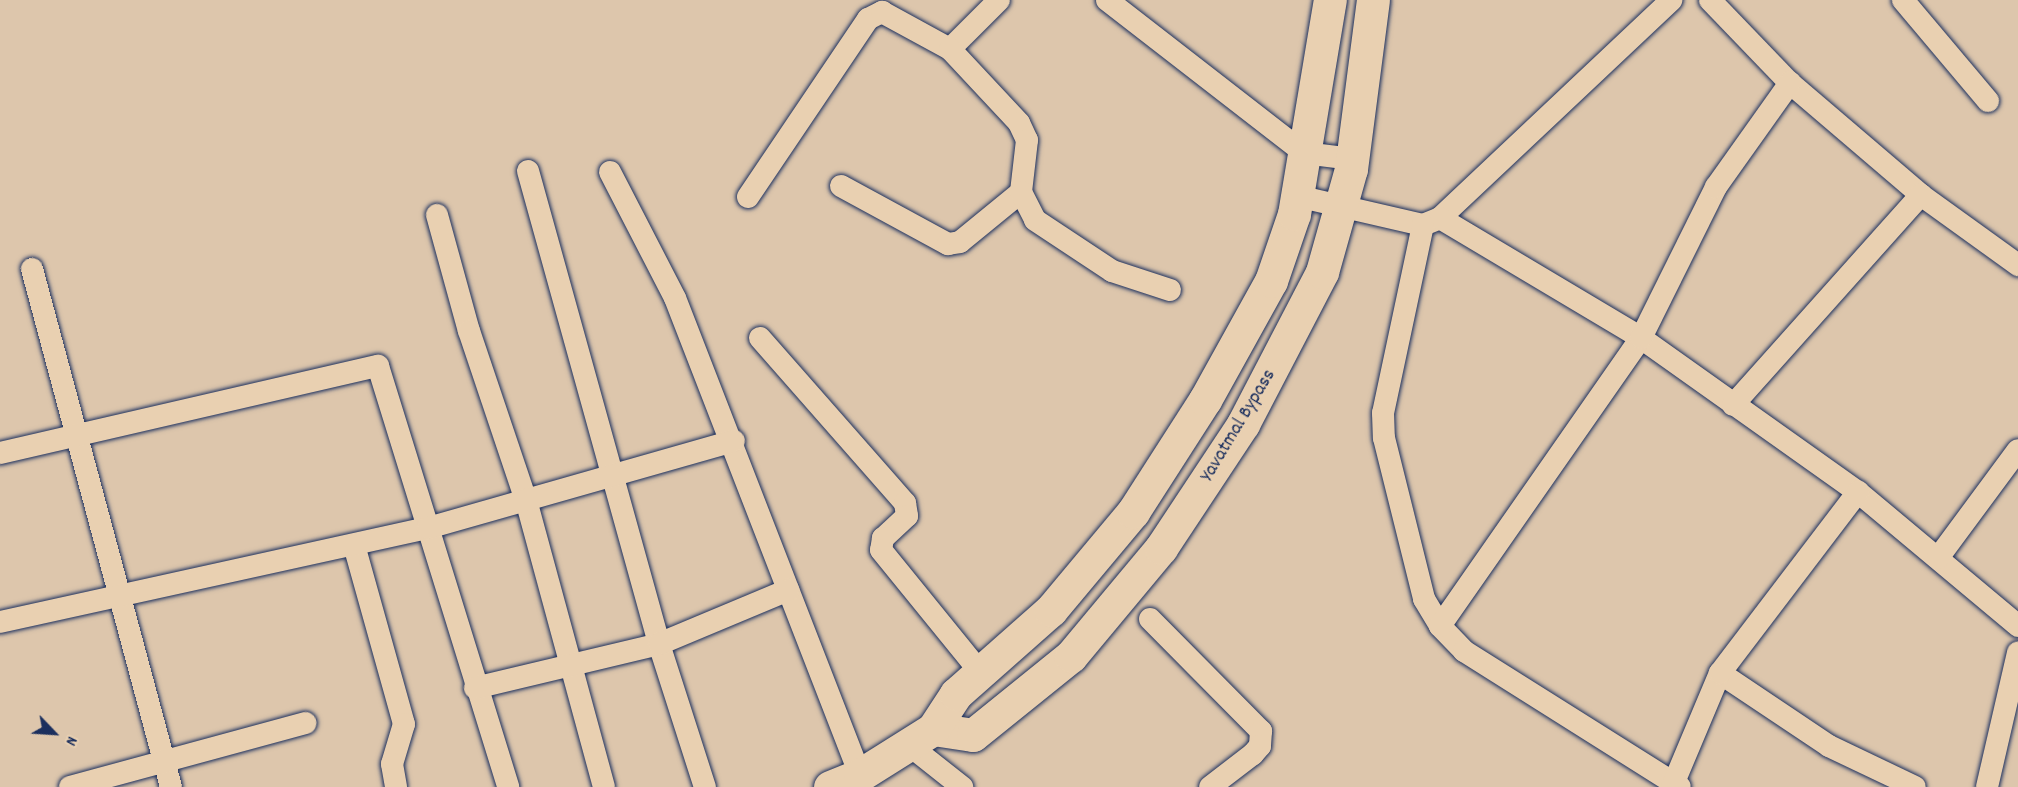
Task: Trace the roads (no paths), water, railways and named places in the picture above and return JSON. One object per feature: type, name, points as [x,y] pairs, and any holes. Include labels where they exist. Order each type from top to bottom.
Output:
[{"type":"main road","points":[[830,787],[860,775],[921,737],[956,694],[1051,610],[1133,512],[1205,400],[1271,280],[1298,196],[1330,0]]},
{"type":"main road","name":"Yavatmal Bypass","points":[[921,737],[973,735],[1071,656],[1161,548],[1244,424],[1297,328],[1322,272],[1353,159],[1373,0]]},
{"type":"street","points":[[950,49],[999,0]]},
{"type":"street","points":[[1107,0],[1304,153],[1353,159]]},
{"type":"street","points":[[1671,0],[1431,221],[1387,387],[1384,438],[1417,579],[1440,626],[1478,661],[1675,786],[1720,673],[1858,492]]},
{"type":"street","points":[[1710,0],[1790,83],[1921,195],[2018,265]]},
{"type":"street","points":[[1903,0],[1989,101]]},
{"type":"street","points":[[748,197],[876,13],[890,14],[950,49],[1024,131],[1021,192],[1035,220],[1127,278],[1170,290]]},
{"type":"street","points":[[1440,626],[1641,338],[1716,188],[1790,83]]},
{"type":"street","points":[[528,171],[616,475],[659,644],[705,787]]},
{"type":"street","points":[[610,172],[675,298],[734,441],[788,590],[860,775]]},
{"type":"street","points":[[841,186],[948,244],[960,242],[1021,192]]},
{"type":"street","points":[[1733,405],[1921,195]]},
{"type":"street","points":[[1298,196],[1431,221],[1641,338],[1858,492],[2018,626]]},
{"type":"street","points":[[437,215],[469,331],[526,500],[604,787]]},
{"type":"street","points":[[32,269],[162,761],[171,787]]},
{"type":"street","points":[[760,338],[905,502],[907,516],[883,538],[881,550],[981,673]]},
{"type":"street","points":[[0,453],[378,366],[429,528],[475,688],[508,787]]},
{"type":"street","points":[[0,622],[429,528],[734,441]]},
{"type":"street","points":[[1938,558],[2018,450]]},
{"type":"street","points":[[354,544],[404,724],[392,764],[396,787]]},
{"type":"street","points":[[475,688],[659,644],[788,590]]},
{"type":"street","points":[[1150,619],[1261,731],[1260,746],[1253,754],[1210,787]]},
{"type":"street","points":[[1988,787],[2018,653]]},
{"type":"street","points":[[1720,673],[1829,746],[1915,787]]},
{"type":"street","points":[[70,787],[305,723]]},
{"type":"street","points":[[921,737],[962,787]]}]
